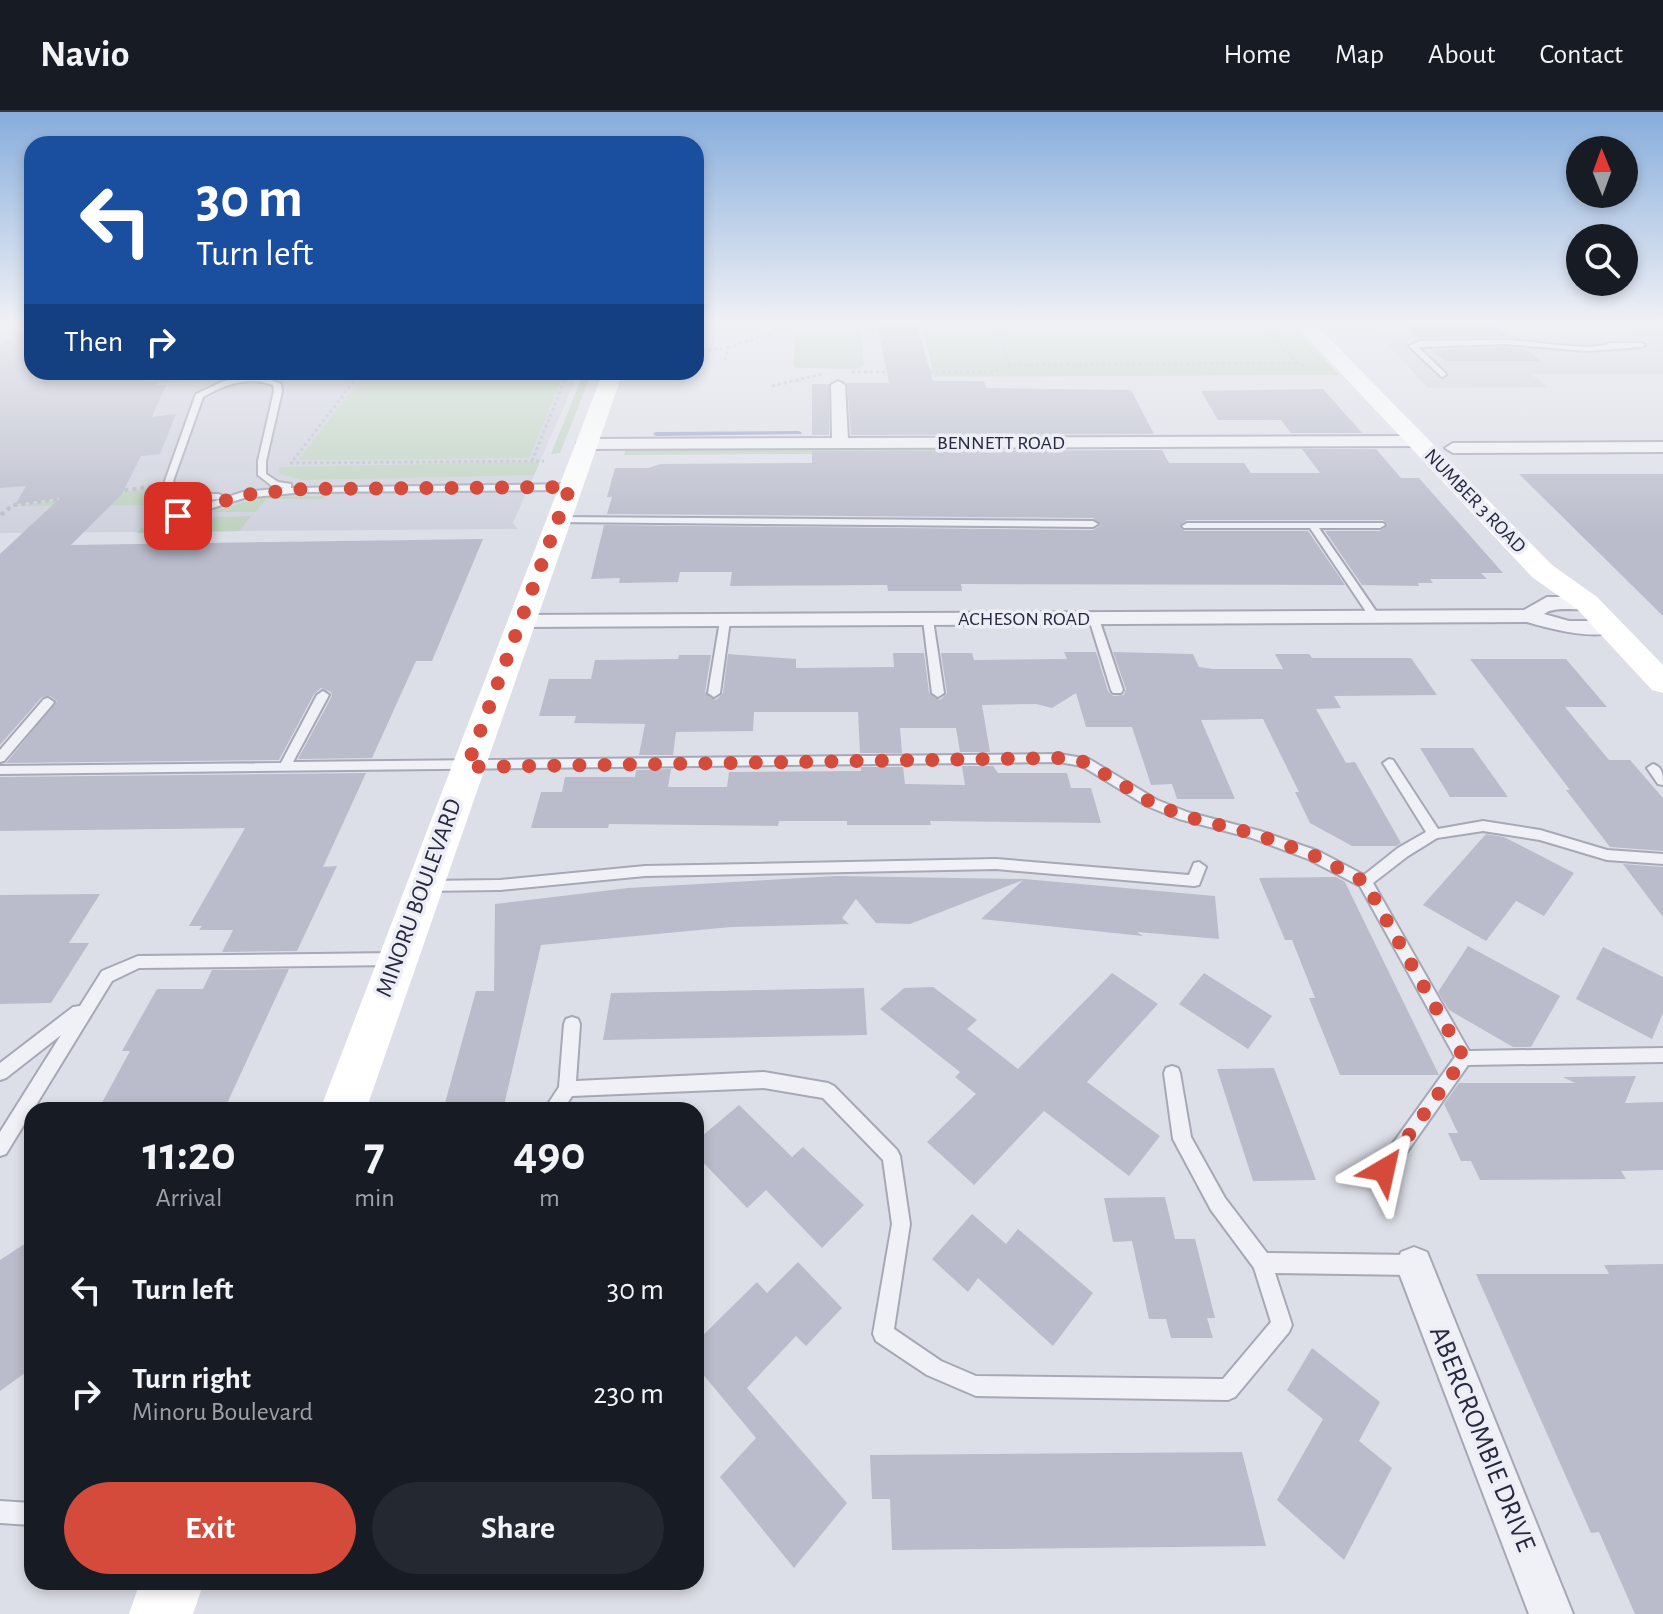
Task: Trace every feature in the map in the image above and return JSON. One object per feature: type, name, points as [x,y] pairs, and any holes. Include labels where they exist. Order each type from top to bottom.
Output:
[{"type":"main road","name":"MINORU BOULEVARD","points":[[346,1102],[605,392]]},
{"type":"main road","name":"NUMBER 3 ROAD","points":[[1370,392],[1542,571],[1587,603],[1663,683]]},
{"type":"main road","name":"NUMBER 3 ROAD","points":[[1398,392],[1570,571],[1587,603]]},
{"type":"main road","points":[[1414,437],[1453,448]]},
{"type":"main road","points":[[161,1614],[169,1590]]},
{"type":"street","points":[[837,392],[840,444]]},
{"type":"street","name":"BENNETT ROAD","points":[[585,444],[1414,437]]},
{"type":"street","points":[[1453,448],[1663,447]]},
{"type":"street","name":"ACHESON ROAD","points":[[1528,616],[1547,603],[1587,603]]},
{"type":"street","name":"ACHESON ROAD","points":[[521,621],[1528,616],[1568,627],[1610,627]]},
{"type":"street","name":"ABERCROMBIE DRIVE","points":[[1414,1265],[1551,1614]]},
{"type":"lane","points":[[206,392],[199,396],[169,481],[172,487],[192,497],[304,489],[570,487]]},
{"type":"lane","points":[[278,392],[262,461],[262,475],[275,484],[304,489]]},
{"type":"lane","points":[[178,516],[243,495]]},
{"type":"lane","points":[[557,520],[1093,524]]},
{"type":"lane","points":[[1187,526],[1380,525]]},
{"type":"lane","points":[[1313,526],[1375,617]]},
{"type":"lane","points":[[1094,619],[1117,690]]},
{"type":"lane","points":[[928,620],[938,693]]},
{"type":"lane","points":[[714,693],[725,621]]},
{"type":"lane","points":[[285,766],[323,695]]},
{"type":"lane","points":[[0,758],[48,702]]},
{"type":"lane","points":[[0,770],[1059,758],[1085,762],[1152,803],[1184,816],[1255,834],[1313,855],[1365,882],[1464,1058]]},
{"type":"lane","points":[[1389,763],[1434,834]]},
{"type":"lane","points":[[1653,768],[1663,781]]},
{"type":"lane","points":[[1365,882],[1403,852],[1434,834],[1483,826],[1540,835],[1607,855],[1663,859]]},
{"type":"lane","points":[[424,886],[500,885],[645,871],[996,864],[1194,881],[1199,867]]},
{"type":"lane","points":[[28,1102],[107,976],[121,967],[138,962],[397,959]]},
{"type":"lane","points":[[0,1073],[87,1006]]},
{"type":"lane","points":[[558,1102],[567,1089],[572,1024]]},
{"type":"lane","points":[[1464,1058],[1663,1055]]},
{"type":"lane","points":[[1384,1170],[1464,1058]]},
{"type":"lane","points":[[567,1089],[764,1080],[828,1091],[891,1156],[901,1224],[883,1334],[934,1368],[976,1386],[1228,1390],[1282,1325],[1262,1263],[1218,1204],[1182,1139],[1172,1073]]},
{"type":"lane","points":[[0,1148],[24,1109]]},
{"type":"lane","points":[[1262,1263],[1414,1265]]},
{"type":"lane","points":[[0,1512],[24,1514]]},
{"type":"path","points":[[346,392],[291,463],[544,461]]},
{"type":"path","points":[[532,461],[560,392]]},
{"type":"path","points":[[1,515],[13,505],[149,487],[160,496]]},
{"type":"path","points":[[1093,524],[1099,521],[1169,520],[1187,526]]},
{"type":"shaded area","points":[[0,392],[570,392],[513,523],[518,529],[0,533]]},
{"type":"green space","points":[[350,392],[557,392],[529,458],[298,460]]},
{"type":"green space","points":[[576,392],[584,392],[560,453],[551,454]]},
{"type":"green space","points":[[854,446],[872,450],[958,449],[942,453],[624,455],[626,448],[815,450]]},
{"type":"green space","points":[[540,462],[534,475],[302,480],[280,474],[279,467]]},
{"type":"green space","points":[[147,489],[175,512],[146,514],[152,505],[15,506]]},
{"type":"green space","points":[[325,496],[323,499],[266,499],[256,512],[212,512],[264,497]]},
{"type":"green space","points":[[251,516],[239,531],[137,533],[141,528],[172,525],[194,518]]},
{"type":"building","points":[[0,392],[163,392],[152,417],[176,414],[160,454],[141,456],[122,494],[71,545],[483,539],[432,661],[416,661],[372,758],[298,759],[332,696],[331,692],[321,688],[314,694],[279,760],[6,763],[57,701],[50,696],[42,697],[0,745],[0,554],[60,498],[16,504],[26,486],[0,488]]},
{"type":"building","points":[[812,392],[829,392],[829,435],[812,435]]},
{"type":"building","points":[[848,392],[1132,392],[1154,434],[851,435]]},
{"type":"building","points":[[1202,392],[1326,392],[1362,433],[1291,433],[1281,420],[1218,420]]},
{"type":"building","points":[[1302,449],[1376,449],[1401,478],[1419,478],[1503,573],[1481,573],[1487,579],[1430,579],[1433,583],[1418,583],[1419,586],[1362,585],[1325,531],[1380,531],[1388,525],[1383,520],[1187,520],[1179,526],[1184,531],[1308,531],[1345,585],[961,584],[962,591],[888,591],[887,585],[730,586],[732,572],[680,572],[678,582],[619,583],[620,578],[591,579],[604,525],[1093,530],[1101,525],[1093,518],[607,514],[612,497],[607,497],[615,468],[648,468],[661,464],[812,463],[812,451],[1162,450],[1169,463],[1244,463],[1251,473],[1320,473]]},
{"type":"building","points":[[1519,474],[1663,474],[1663,616]]},
{"type":"building","points":[[1064,652],[1096,652],[1108,691],[1113,696],[1124,695],[1126,689],[1113,652],[1193,654],[1199,667],[1213,669],[1283,669],[1275,654],[1309,654],[1312,658],[1411,658],[1437,695],[1334,696],[1341,708],[1316,709],[1346,763],[1355,762],[1401,843],[1396,846],[1352,846],[1310,823],[1295,792],[1299,792],[1263,719],[1201,720],[1235,799],[1177,799],[1172,784],[1151,785],[1132,727],[1086,727],[1076,693],[1052,708],[1036,704],[982,705],[990,752],[960,752],[956,728],[900,728],[902,753],[860,753],[858,712],[754,712],[753,731],[676,732],[673,755],[639,755],[645,724],[574,723],[576,716],[539,716],[549,679],[591,679],[595,660],[678,659],[679,655],[711,655],[705,692],[716,700],[723,693],[728,654],[796,659],[796,668],[894,667],[893,653],[924,653],[929,693],[940,700],[947,693],[941,653],[972,653],[974,660],[1067,659]]},
{"type":"building","points":[[1470,659],[1566,659],[1607,707],[1565,707],[1609,760],[1630,760],[1663,798],[1663,851],[1610,847]]},
{"type":"building","points":[[1420,748],[1473,748],[1508,797],[1450,797]]},
{"type":"building","points":[[962,766],[993,766],[998,773],[1067,773],[1071,788],[1091,788],[1101,823],[930,821],[931,825],[847,825],[847,821],[779,821],[778,826],[609,824],[608,828],[531,828],[541,792],[562,792],[565,777],[635,777],[636,770],[671,769],[668,787],[727,787],[729,772],[861,771],[861,767],[903,767],[905,784],[965,785]]},
{"type":"building","points":[[366,773],[323,867],[337,866],[297,951],[222,952],[233,930],[199,930],[202,926],[189,926],[245,828],[0,831],[0,777]]},
{"type":"building","points":[[1486,834],[1504,837],[1574,873],[1544,916],[1516,901],[1486,941],[1423,905]]},
{"type":"building","points":[[1623,864],[1663,867],[1663,917]]},
{"type":"building","points":[[837,876],[1024,879],[1215,896],[1219,939],[1137,932],[1143,936],[981,919],[1023,880],[910,924],[876,923],[856,899],[842,918],[849,924],[731,927],[541,945],[505,1102],[445,1102],[476,991],[494,991],[495,904],[628,888]]},
{"type":"building","points":[[1336,877],[1345,882],[1439,1075],[1340,1075],[1309,998],[1315,998],[1292,940],[1285,940],[1259,878]]},
{"type":"building","points":[[100,894],[69,943],[89,943],[51,1003],[0,1004],[0,895]]},
{"type":"building","points":[[1468,946],[1560,996],[1531,1047],[1513,1047],[1449,1010],[1438,992]]},
{"type":"building","points":[[1603,947],[1663,977],[1663,1013],[1652,1039],[1576,999]]},
{"type":"building","points":[[289,969],[228,1102],[102,1102],[130,1051],[122,1051],[157,989],[203,989],[212,970]]},
{"type":"building","points":[[1112,973],[1158,1004],[1087,1082],[1160,1136],[1129,1176],[1044,1111],[974,1185],[927,1142],[976,1094],[955,1077],[960,1072],[880,1009],[904,988],[933,987],[977,1020],[967,1029],[1018,1069]]},
{"type":"building","points":[[1204,973],[1272,1016],[1248,1049],[1179,1004]]},
{"type":"building","points":[[864,988],[867,1035],[603,1040],[611,993]]},
{"type":"building","points":[[1274,1068],[1316,1180],[1253,1181],[1217,1069]]},
{"type":"building","points":[[1636,1076],[1625,1103],[1663,1102],[1663,1170],[1621,1171],[1626,1179],[1480,1180],[1471,1161],[1461,1161],[1448,1133],[1458,1133],[1444,1104],[1459,1083],[1575,1083],[1563,1077]]},
{"type":"building","points":[[739,1105],[792,1157],[803,1147],[864,1205],[822,1248],[766,1190],[747,1208],[704,1163],[704,1134]]},
{"type":"building","points":[[1165,1197],[1175,1239],[1195,1239],[1215,1318],[1207,1318],[1213,1338],[1171,1338],[1166,1319],[1149,1319],[1132,1241],[1113,1242],[1104,1198]]},
{"type":"building","points":[[972,1214],[1006,1244],[1018,1229],[1093,1293],[1053,1346],[978,1278],[968,1292],[932,1259]]},
{"type":"building","points":[[24,1244],[24,1374],[0,1391],[0,1260]]},
{"type":"building","points":[[798,1262],[842,1308],[806,1346],[796,1336],[747,1388],[847,1503],[794,1568],[720,1477],[756,1438],[704,1376],[704,1334],[757,1282],[767,1293]]},
{"type":"building","points":[[1663,1264],[1663,1614],[1635,1614],[1599,1532],[1591,1533],[1476,1274],[1609,1274],[1604,1265]]},
{"type":"building","points":[[1312,1348],[1380,1402],[1359,1441],[1392,1468],[1344,1560],[1277,1500],[1323,1419],[1287,1390]]},
{"type":"building","points":[[1242,1452],[1266,1546],[892,1550],[890,1499],[872,1499],[870,1455]]},
{"type":"waterway","points":[[656,434],[799,433]]},
{"type":"route","points":[[178,516],[243,495],[304,489],[570,487],[467,767],[1059,758],[1085,762],[1152,803],[1184,816],[1231,826],[1313,855],[1365,882],[1464,1058],[1384,1170]]}]
